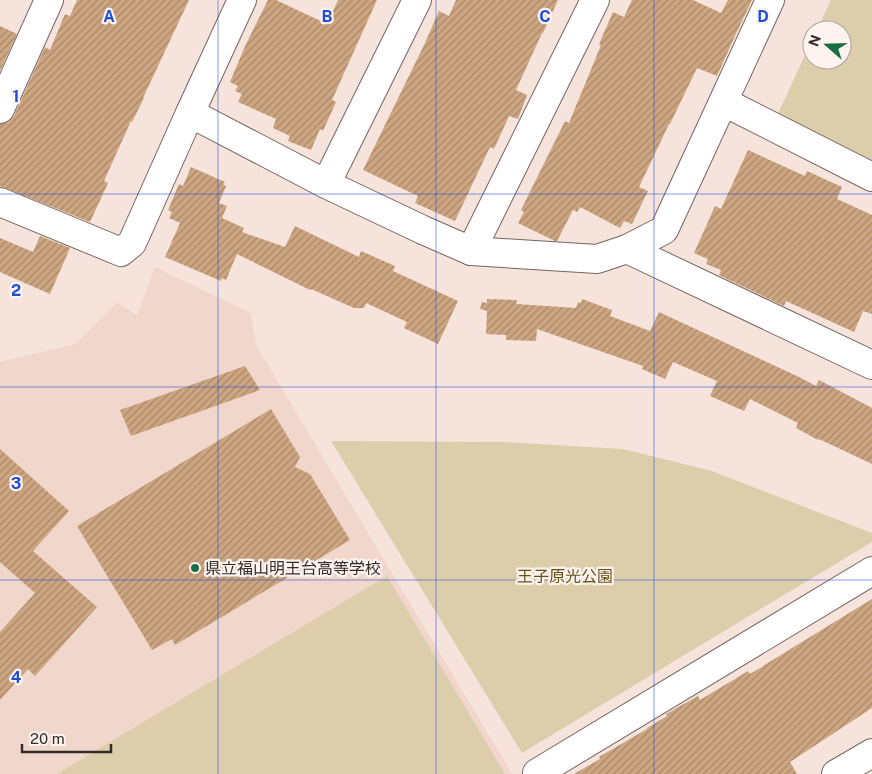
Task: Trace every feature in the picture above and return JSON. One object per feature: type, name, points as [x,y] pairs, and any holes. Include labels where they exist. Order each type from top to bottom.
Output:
[{"type":"street","points":[[0,109],[49,0]]},
{"type":"street","points":[[0,202],[121,252],[132,243],[242,0]]},
{"type":"street","points":[[326,184],[417,0]]},
{"type":"street","points":[[471,251],[595,0]]},
{"type":"street","points":[[190,113],[326,184],[471,251],[597,259],[627,249],[664,230],[770,0]]},
{"type":"street","points":[[724,102],[872,177]]},
{"type":"street","points":[[627,249],[872,364]]},
{"type":"street","points":[[538,774],[872,571]]},
{"type":"street","points":[[836,774],[872,753]]},
{"type":"shaded area","name":"県立福山明王台高等学校","points":[[155,267],[251,313],[256,345],[512,774],[0,774],[0,362],[75,344],[117,302],[137,315]]},
{"type":"green space","points":[[831,0],[872,0],[872,162],[777,116],[802,62],[802,70],[852,70],[852,20],[822,20]]},
{"type":"green space","name":"王子原光公園","points":[[331,441],[502,442],[623,449],[712,471],[872,533],[872,542],[522,753]]},
{"type":"green space","points":[[387,576],[505,774],[57,774]]},
{"type":"building","points":[[77,0],[189,0],[104,181],[108,183],[90,222],[0,186],[0,124],[9,122],[14,116],[45,47],[50,50],[65,14],[70,16]]},
{"type":"building","points":[[268,0],[276,0],[327,24],[338,0],[377,0],[332,100],[336,102],[323,131],[320,129],[311,150],[288,141],[290,136],[273,128],[276,119],[238,102],[242,94],[235,91],[238,86],[230,82]]},
{"type":"building","points":[[456,0],[558,0],[516,90],[527,95],[518,119],[509,116],[494,149],[490,147],[455,221],[415,203],[418,196],[363,170],[439,11],[449,16]]},
{"type":"building","points":[[632,0],[693,0],[721,13],[728,0],[752,0],[717,76],[697,68],[639,187],[648,191],[632,224],[624,221],[620,228],[580,207],[577,212],[573,210],[557,241],[555,241],[518,223],[524,212],[521,210],[565,121],[569,123],[613,12],[624,17]]},
{"type":"building","points":[[0,26],[17,34],[0,71]]},
{"type":"building","points":[[748,150],[805,176],[807,171],[842,187],[837,199],[872,215],[872,314],[863,311],[854,332],[786,301],[784,306],[719,275],[721,270],[706,264],[708,259],[694,253],[715,206],[721,209]]},
{"type":"building","points":[[191,167],[225,182],[223,184],[226,186],[219,203],[227,206],[222,218],[244,228],[242,232],[285,247],[295,226],[359,257],[361,251],[395,266],[393,271],[458,301],[438,344],[404,328],[407,322],[366,303],[364,308],[354,308],[310,290],[237,254],[226,280],[222,278],[221,281],[165,257],[180,223],[169,218],[172,212],[168,210],[179,184],[183,186]]},
{"type":"building","points":[[40,236],[70,248],[50,294],[0,272],[0,238],[33,252]]},
{"type":"building","points":[[487,299],[517,300],[516,304],[576,308],[578,302],[581,303],[582,299],[612,310],[610,316],[650,331],[659,312],[816,386],[819,380],[872,408],[872,464],[818,440],[796,428],[798,423],[750,399],[744,411],[710,396],[717,381],[673,362],[665,379],[642,369],[643,366],[537,329],[536,341],[506,340],[506,335],[486,334],[487,311],[480,309],[482,302],[487,303]]},
{"type":"building","points":[[245,366],[260,390],[131,436],[120,410]]},
{"type":"building","points":[[271,409],[300,457],[295,467],[310,474],[350,540],[175,645],[172,639],[152,650],[77,526]]},
{"type":"building","points":[[0,449],[69,511],[33,551],[97,607],[35,676],[28,669],[0,700],[0,632],[35,593],[0,562]]},
{"type":"building","points":[[872,599],[872,708],[790,762],[797,774],[574,774],[667,716],[666,714],[698,696],[700,700],[748,671],[750,674]]},
{"type":"place","name":"県立福山明王台高等学校","points":[[195,568]]}]
